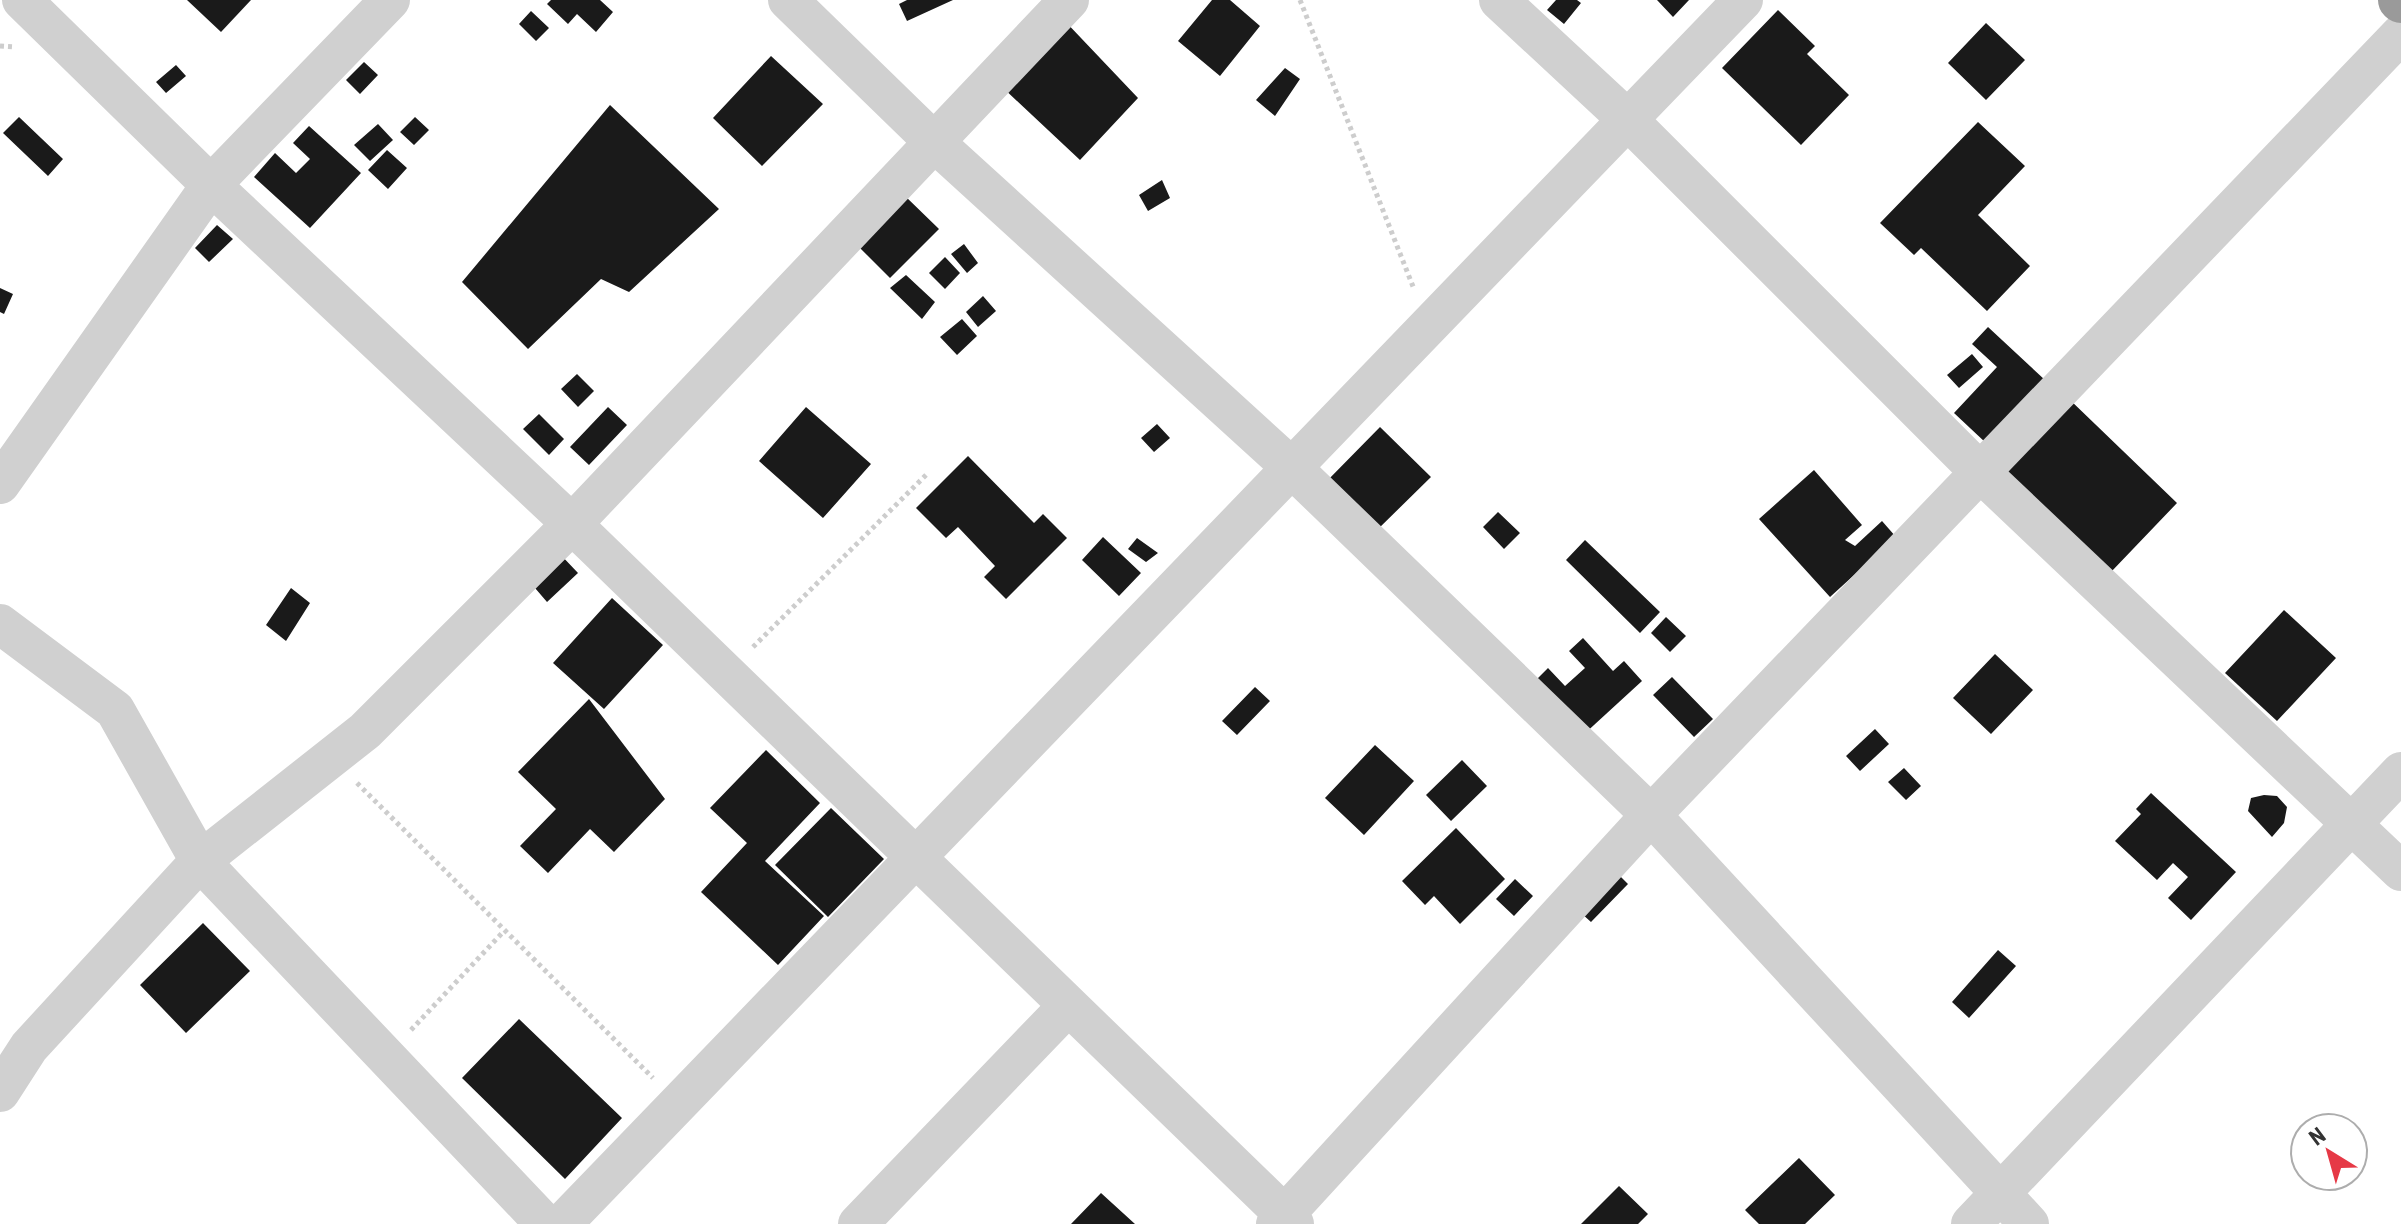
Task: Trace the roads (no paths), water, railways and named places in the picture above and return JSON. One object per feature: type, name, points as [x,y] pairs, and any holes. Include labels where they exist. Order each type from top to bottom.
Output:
[{"type":"street","points":[[22,0],[211,185],[727,673],[1285,1221],[1651,815],[2401,34]]},
{"type":"street","points":[[0,484],[211,185],[390,0]]},
{"type":"street","points":[[788,0],[933,141],[1292,468],[1651,815],[2029,1224]]},
{"type":"street","points":[[0,1092],[29,1047],[200,861],[365,731],[572,524],[1069,0]]},
{"type":"street","points":[[1499,0],[1627,119],[1980,472],[2401,871]]},
{"type":"street","points":[[562,1224],[1743,0]]},
{"type":"street","points":[[0,624],[115,710],[200,861],[545,1224]]},
{"type":"street","points":[[1971,1224],[2401,772]]},
{"type":"street","points":[[858,1224],[1067,1007]]}]
